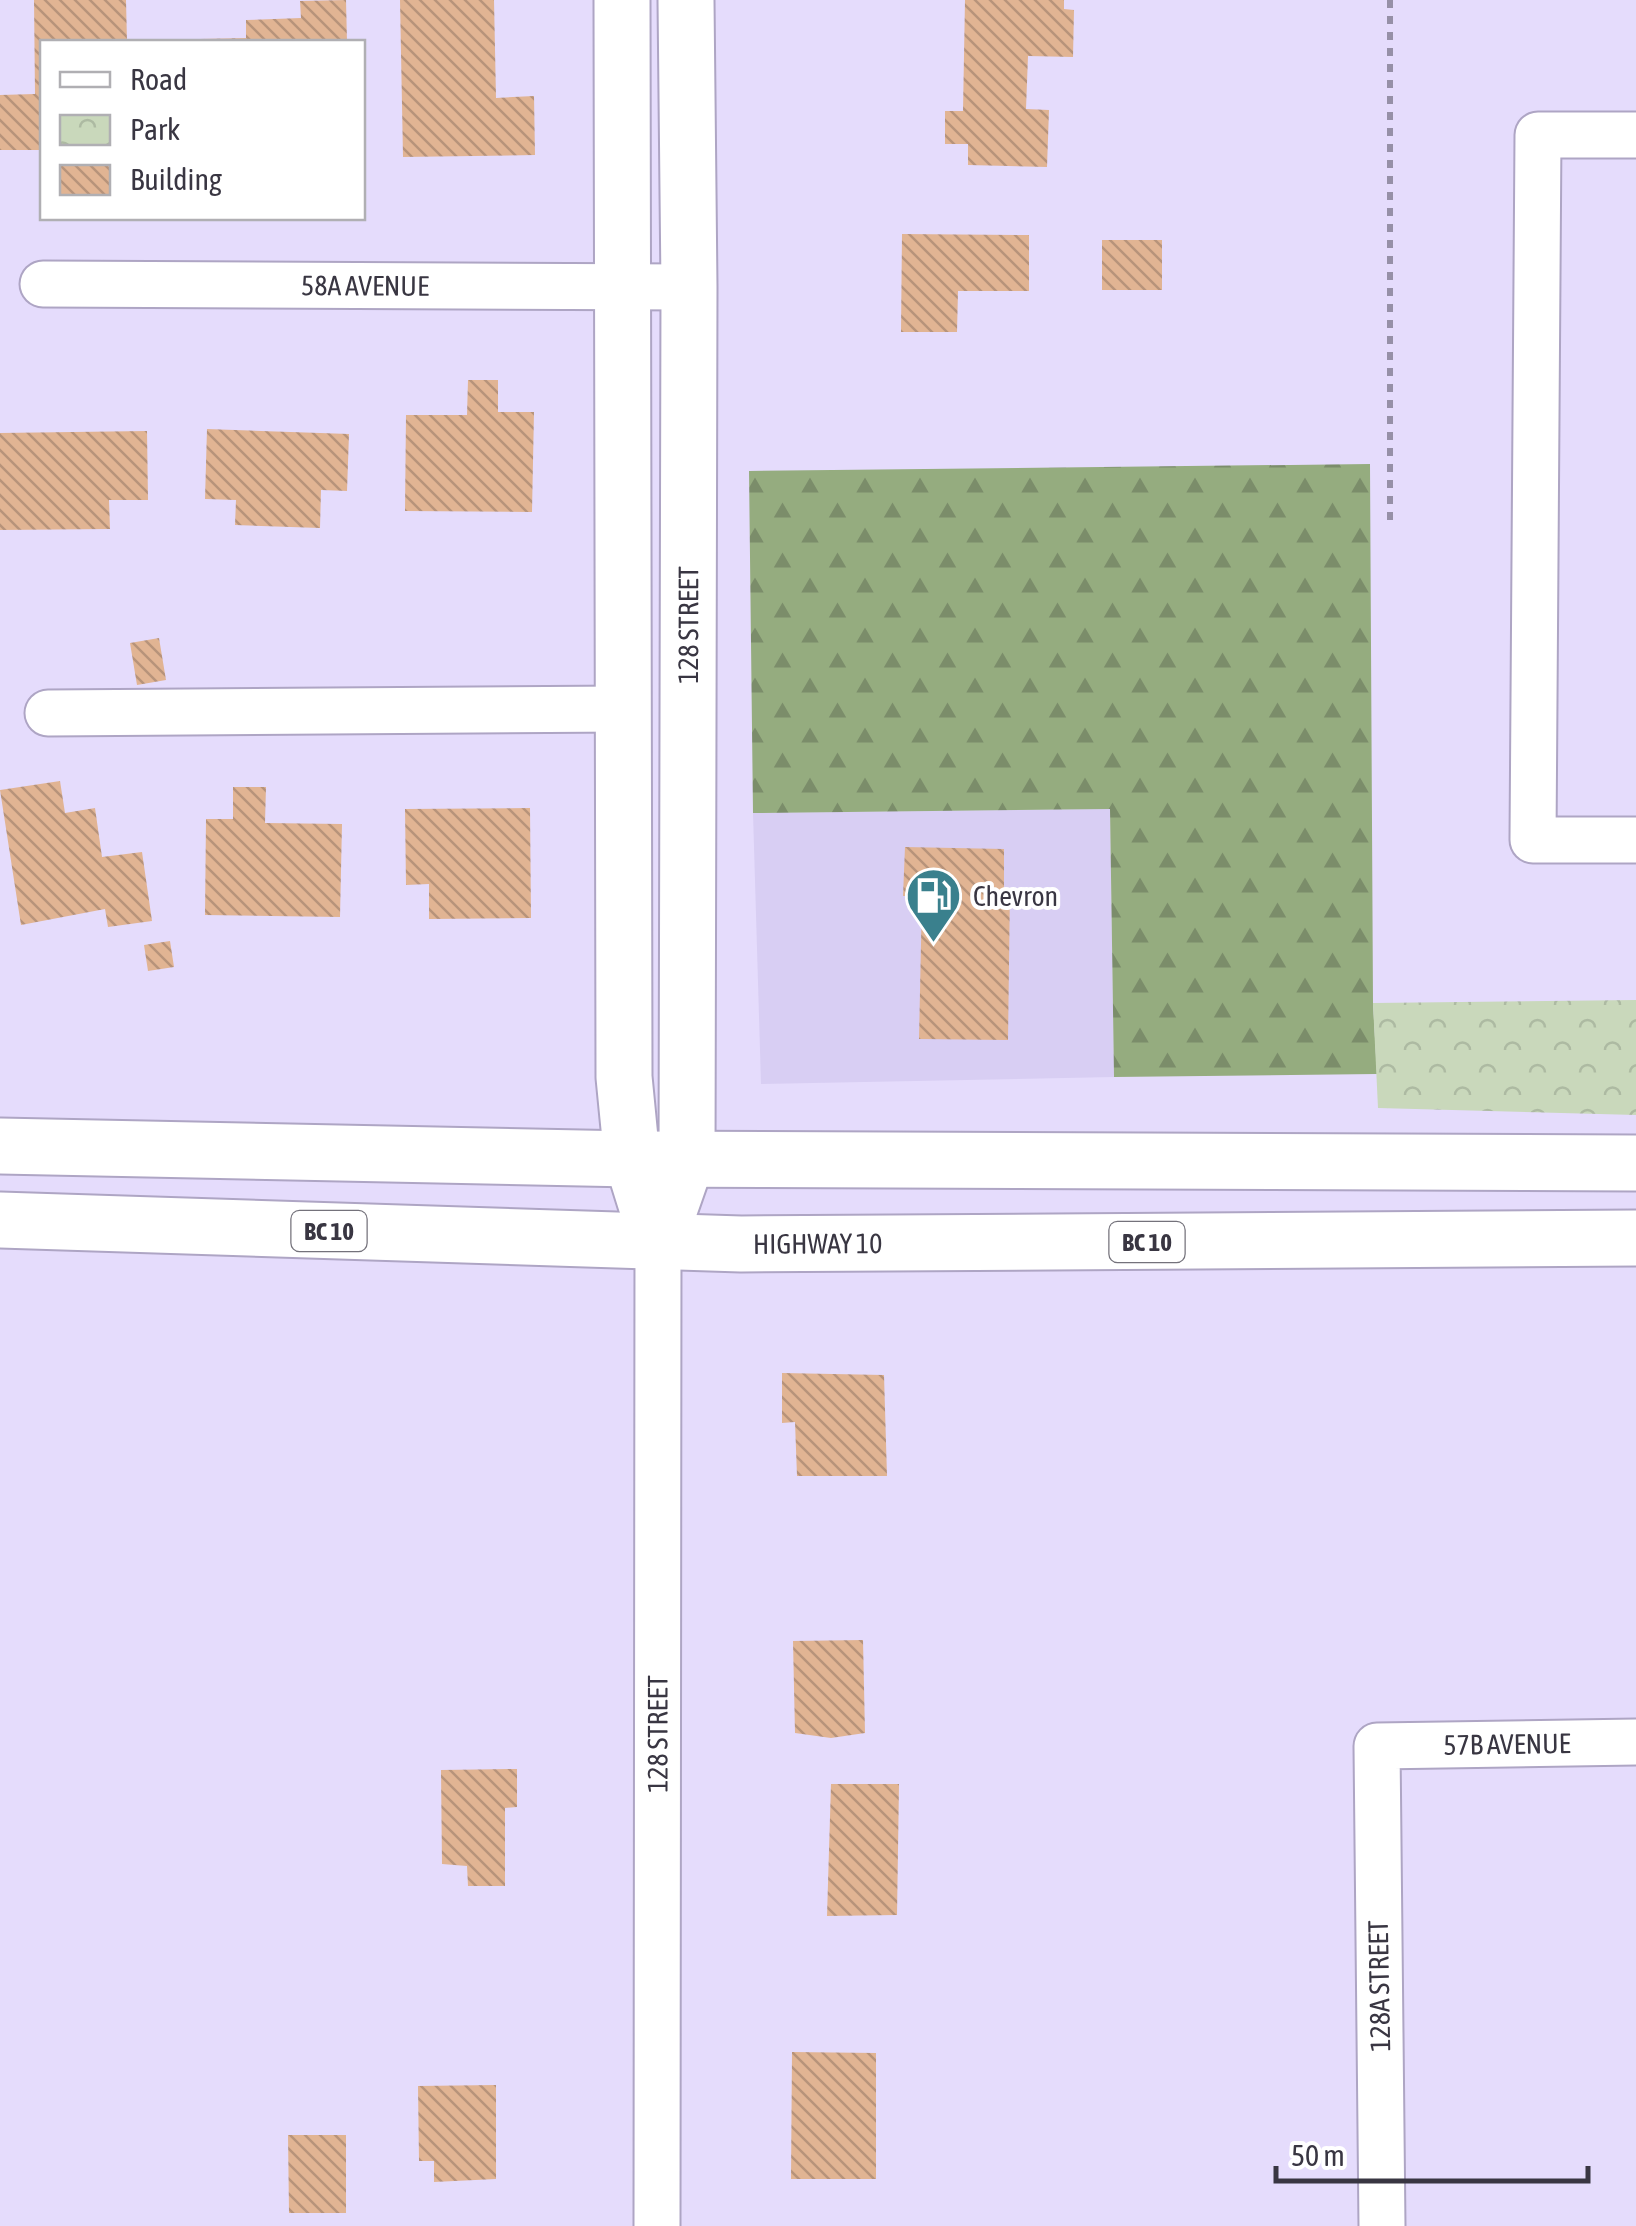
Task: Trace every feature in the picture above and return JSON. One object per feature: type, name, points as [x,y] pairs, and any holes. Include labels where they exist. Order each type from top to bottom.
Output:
[{"type":"main road","name":"128 STREET","points":[[622,0],[624,1077],[632,1159],[658,1242]]},
{"type":"main road","name":"128 STREET","points":[[658,1242],[687,1159],[686,0]]},
{"type":"main road","points":[[0,1146],[632,1159],[1636,1162]]},
{"type":"main road","name":"HIGHWAY 10","points":[[0,1220],[658,1242],[1636,1238]]},
{"type":"street","points":[[1636,135],[1538,136],[1533,840],[1636,840]]},
{"type":"street","name":"58A AVENUE","points":[[43,284],[689,286]]},
{"type":"street","points":[[48,713],[625,710]]},
{"type":"street","name":"128 STREET","points":[[657,2226],[658,1242]]},
{"type":"street","name":"57B AVENUE","points":[[1377,1746],[1636,1742]]},
{"type":"street","name":"128A STREET","points":[[1377,1746],[1382,2226]]},
{"type":"path","points":[[1390,0],[1390,523]]},
{"type":"shaded area","points":[[1110,809],[1114,1077],[761,1084],[753,813]]},
{"type":"green space","points":[[1370,464],[1373,1003],[1377,1074],[1114,1077],[1110,809],[753,813],[749,471]]},
{"type":"green space","points":[[1636,1000],[1636,1115],[1378,1108],[1373,1003]]},
{"type":"building","points":[[34,0],[126,0],[127,40],[40,40],[40,150],[0,150],[0,95],[35,94]]},
{"type":"building","points":[[346,0],[347,40],[200,40],[246,38],[246,20],[301,18],[300,1]]},
{"type":"building","points":[[400,0],[494,0],[496,98],[534,96],[535,155],[403,157]]},
{"type":"building","points":[[965,0],[1064,0],[1064,9],[1074,10],[1073,57],[1028,56],[1026,109],[1049,110],[1047,167],[968,165],[968,144],[945,144],[945,111],[963,111]]},
{"type":"building","points":[[902,234],[1029,235],[1029,291],[958,291],[957,332],[901,332]]},
{"type":"building","points":[[1102,240],[1162,240],[1162,290],[1102,290]]},
{"type":"building","points":[[468,380],[498,380],[498,412],[534,412],[532,512],[405,511],[406,415],[467,415]]},
{"type":"building","points":[[207,429],[349,434],[347,491],[321,490],[320,528],[235,525],[236,500],[205,499]]},
{"type":"building","points":[[147,431],[148,500],[109,500],[110,529],[0,530],[0,433]]},
{"type":"building","points":[[159,638],[166,680],[137,685],[130,643]]},
{"type":"building","points":[[60,781],[65,813],[95,808],[102,857],[142,852],[152,921],[108,927],[105,909],[21,925],[0,790]]},
{"type":"building","points":[[233,787],[266,787],[265,823],[342,824],[340,917],[205,915],[206,819],[233,819]]},
{"type":"building","points":[[530,808],[531,918],[429,919],[429,884],[406,885],[405,809]]},
{"type":"building","points":[[905,847],[1004,849],[1004,888],[1010,888],[1008,1040],[919,1039],[922,896],[903,896]]},
{"type":"building","points":[[170,941],[174,967],[148,971],[144,945]]},
{"type":"building","points":[[782,1373],[884,1375],[887,1476],[797,1476],[795,1422],[782,1423]]},
{"type":"building","points":[[863,1640],[865,1733],[831,1738],[795,1733],[793,1641]]},
{"type":"building","points":[[517,1769],[517,1807],[505,1808],[505,1886],[468,1886],[467,1866],[442,1864],[441,1770]]},
{"type":"building","points":[[831,1784],[899,1784],[897,1915],[827,1916]]},
{"type":"building","points":[[792,2052],[876,2053],[876,2179],[791,2179]]},
{"type":"building","points":[[496,2085],[496,2179],[434,2182],[434,2161],[419,2161],[418,2086]]},
{"type":"building","points":[[288,2135],[346,2135],[346,2213],[289,2213]]},
{"type":"place","name":"Chevron","points":[[934,945]]}]
